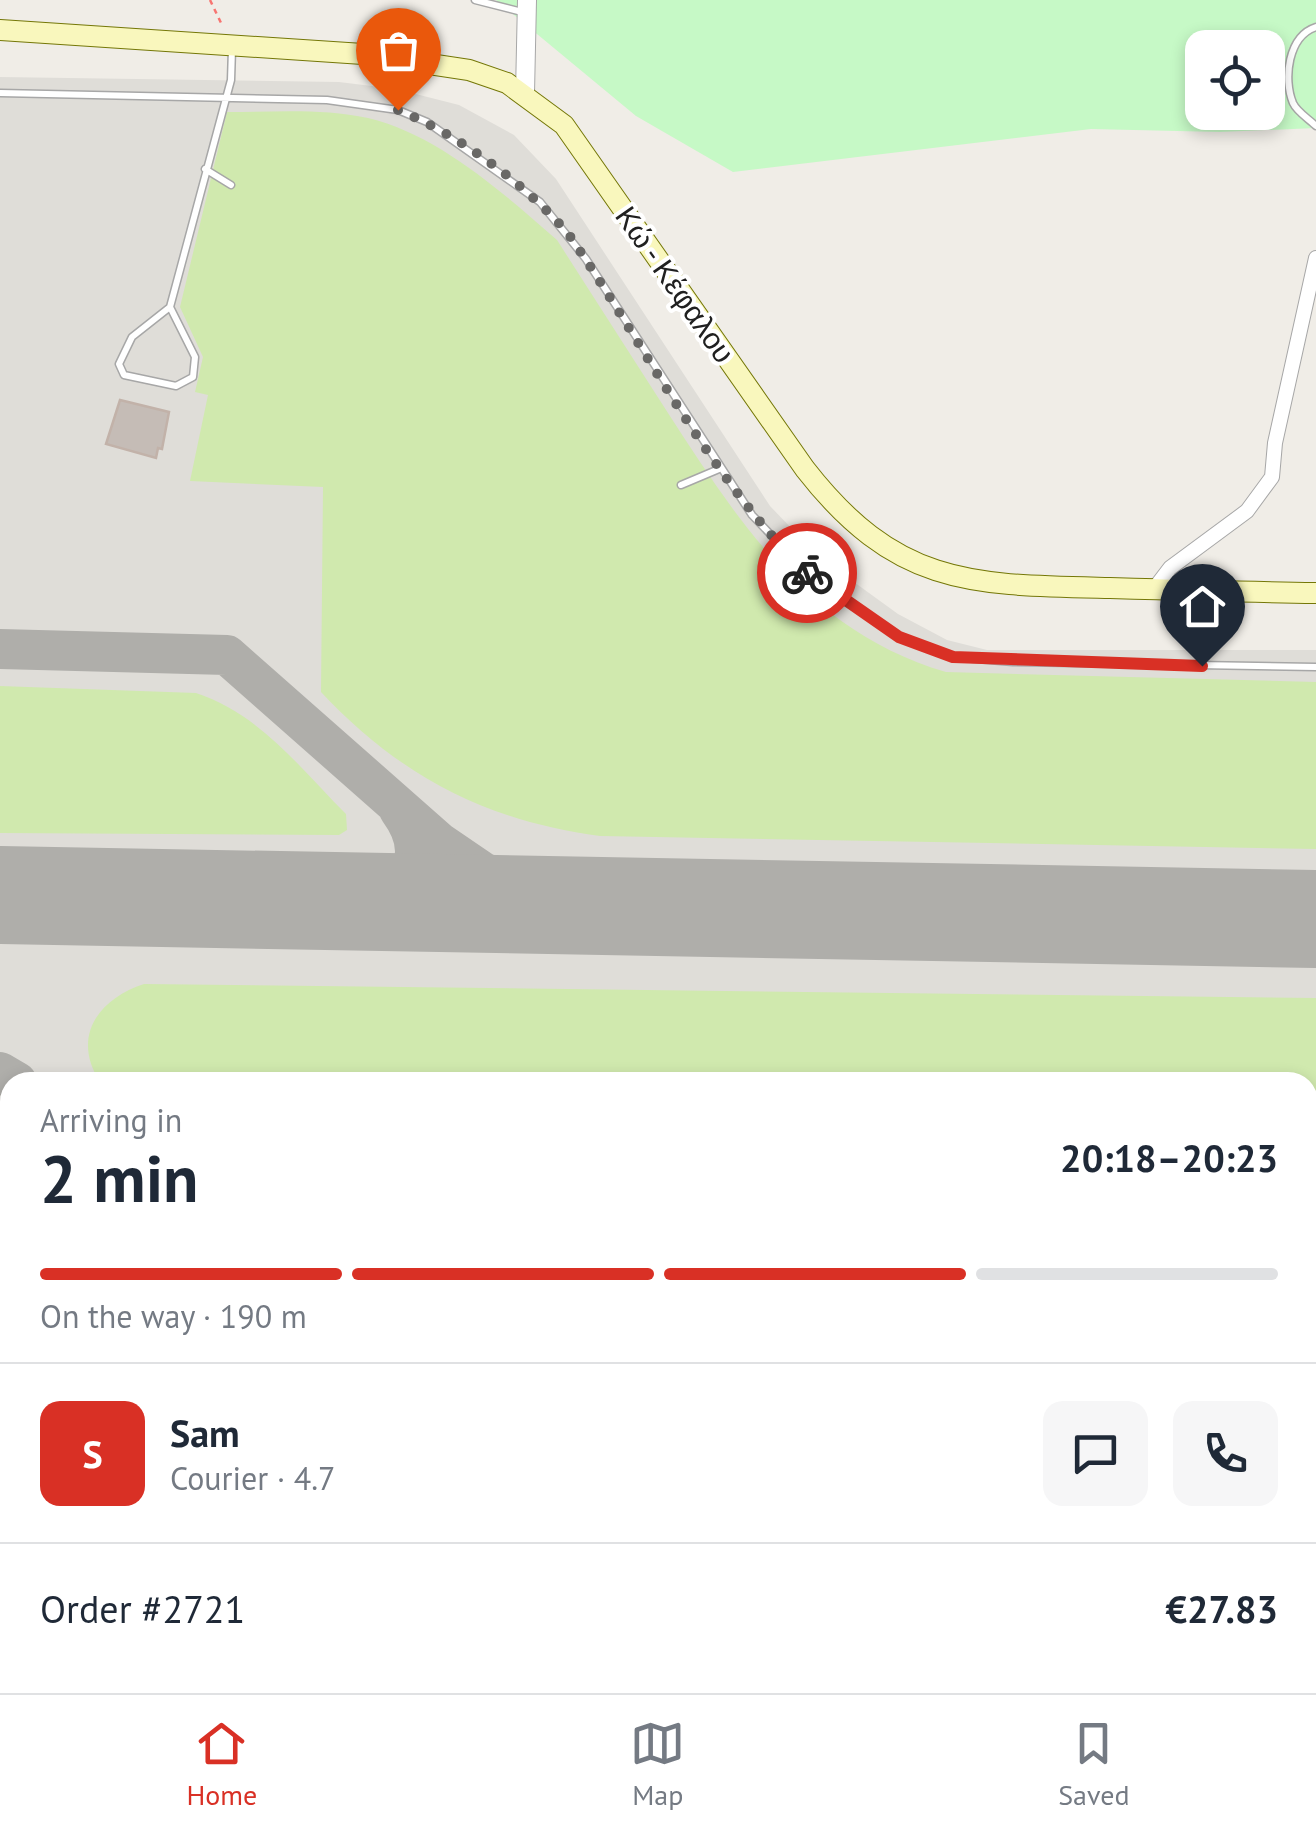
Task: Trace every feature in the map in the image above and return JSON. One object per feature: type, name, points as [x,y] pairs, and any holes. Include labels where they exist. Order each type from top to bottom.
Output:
[{"type":"main road","name":"Κώ - Κέφαλου","points":[[0,30],[362,54],[469,70],[525,93],[564,125],[805,469],[854,524],[912,562],[980,584],[1316,593]]},
{"type":"street","points":[[525,93],[527,7]]},
{"type":"street","points":[[1154,589],[1170,568],[1248,511],[1272,477],[1275,442],[1316,258]]},
{"type":"lane","points":[[475,0],[527,7]]},
{"type":"lane","points":[[1316,27],[1298,42],[1287,67],[1294,106],[1316,126]]},
{"type":"lane","points":[[170,307],[195,357],[194,377],[176,386],[124,375],[118,364],[124,348],[170,307],[231,80],[232,46]]},
{"type":"lane","points":[[0,92],[327,100],[398,110],[454,139],[540,202],[586,259],[752,515],[814,580],[899,637],[953,657],[1013,662],[1316,668]]},
{"type":"lane","points":[[206,169],[231,185]]},
{"type":"lane","points":[[681,485],[719,468]]},
{"type":"path","points":[[210,0],[232,46]]},
{"type":"shaded area","points":[[0,77],[339,82],[396,89],[459,105],[514,135],[556,179],[770,506],[818,556],[898,614],[947,640],[987,650],[1316,650],[1316,1072],[0,1072]]},
{"type":"green space","points":[[496,0],[1316,0],[1316,128],[1285,129],[1285,30],[1185,30],[1185,130],[1268,130],[1220,132],[1091,129],[733,172],[636,116]]},
{"type":"green space","points":[[227,112],[316,112],[368,118],[420,138],[492,185],[557,240],[723,496],[783,570],[855,631],[898,654],[946,672],[1316,682],[1316,849],[600,836],[519,819],[447,790],[414,771],[351,722],[321,692],[323,487],[190,481],[208,395],[195,392],[203,357],[180,307]]},
{"type":"green space","points":[[0,686],[196,693],[219,702],[259,728],[295,761],[346,814],[347,830],[339,835],[0,833]]},
{"type":"green space","points":[[144,984],[1316,998],[1316,1072],[95,1072],[88,1050],[94,1022],[114,999]]},
{"type":"building","points":[[120,400],[169,412],[162,449],[158,448],[156,458],[106,444]]},
{"type":"taxiway","points":[[0,649],[227,655],[439,842],[483,872],[555,908]]},
{"type":"taxiway","points":[[361,904],[393,891],[411,869],[414,842],[399,810]]},
{"type":"taxiway","points":[[0,906],[39,896]]},
{"type":"runway","points":[[0,895],[1316,919]]},
{"type":"way so far","points":[[398,110],[454,139],[540,202],[567,232],[752,515],[807,573]]},
{"type":"route","points":[[807,573],[899,637],[953,657],[1202,666]]}]
